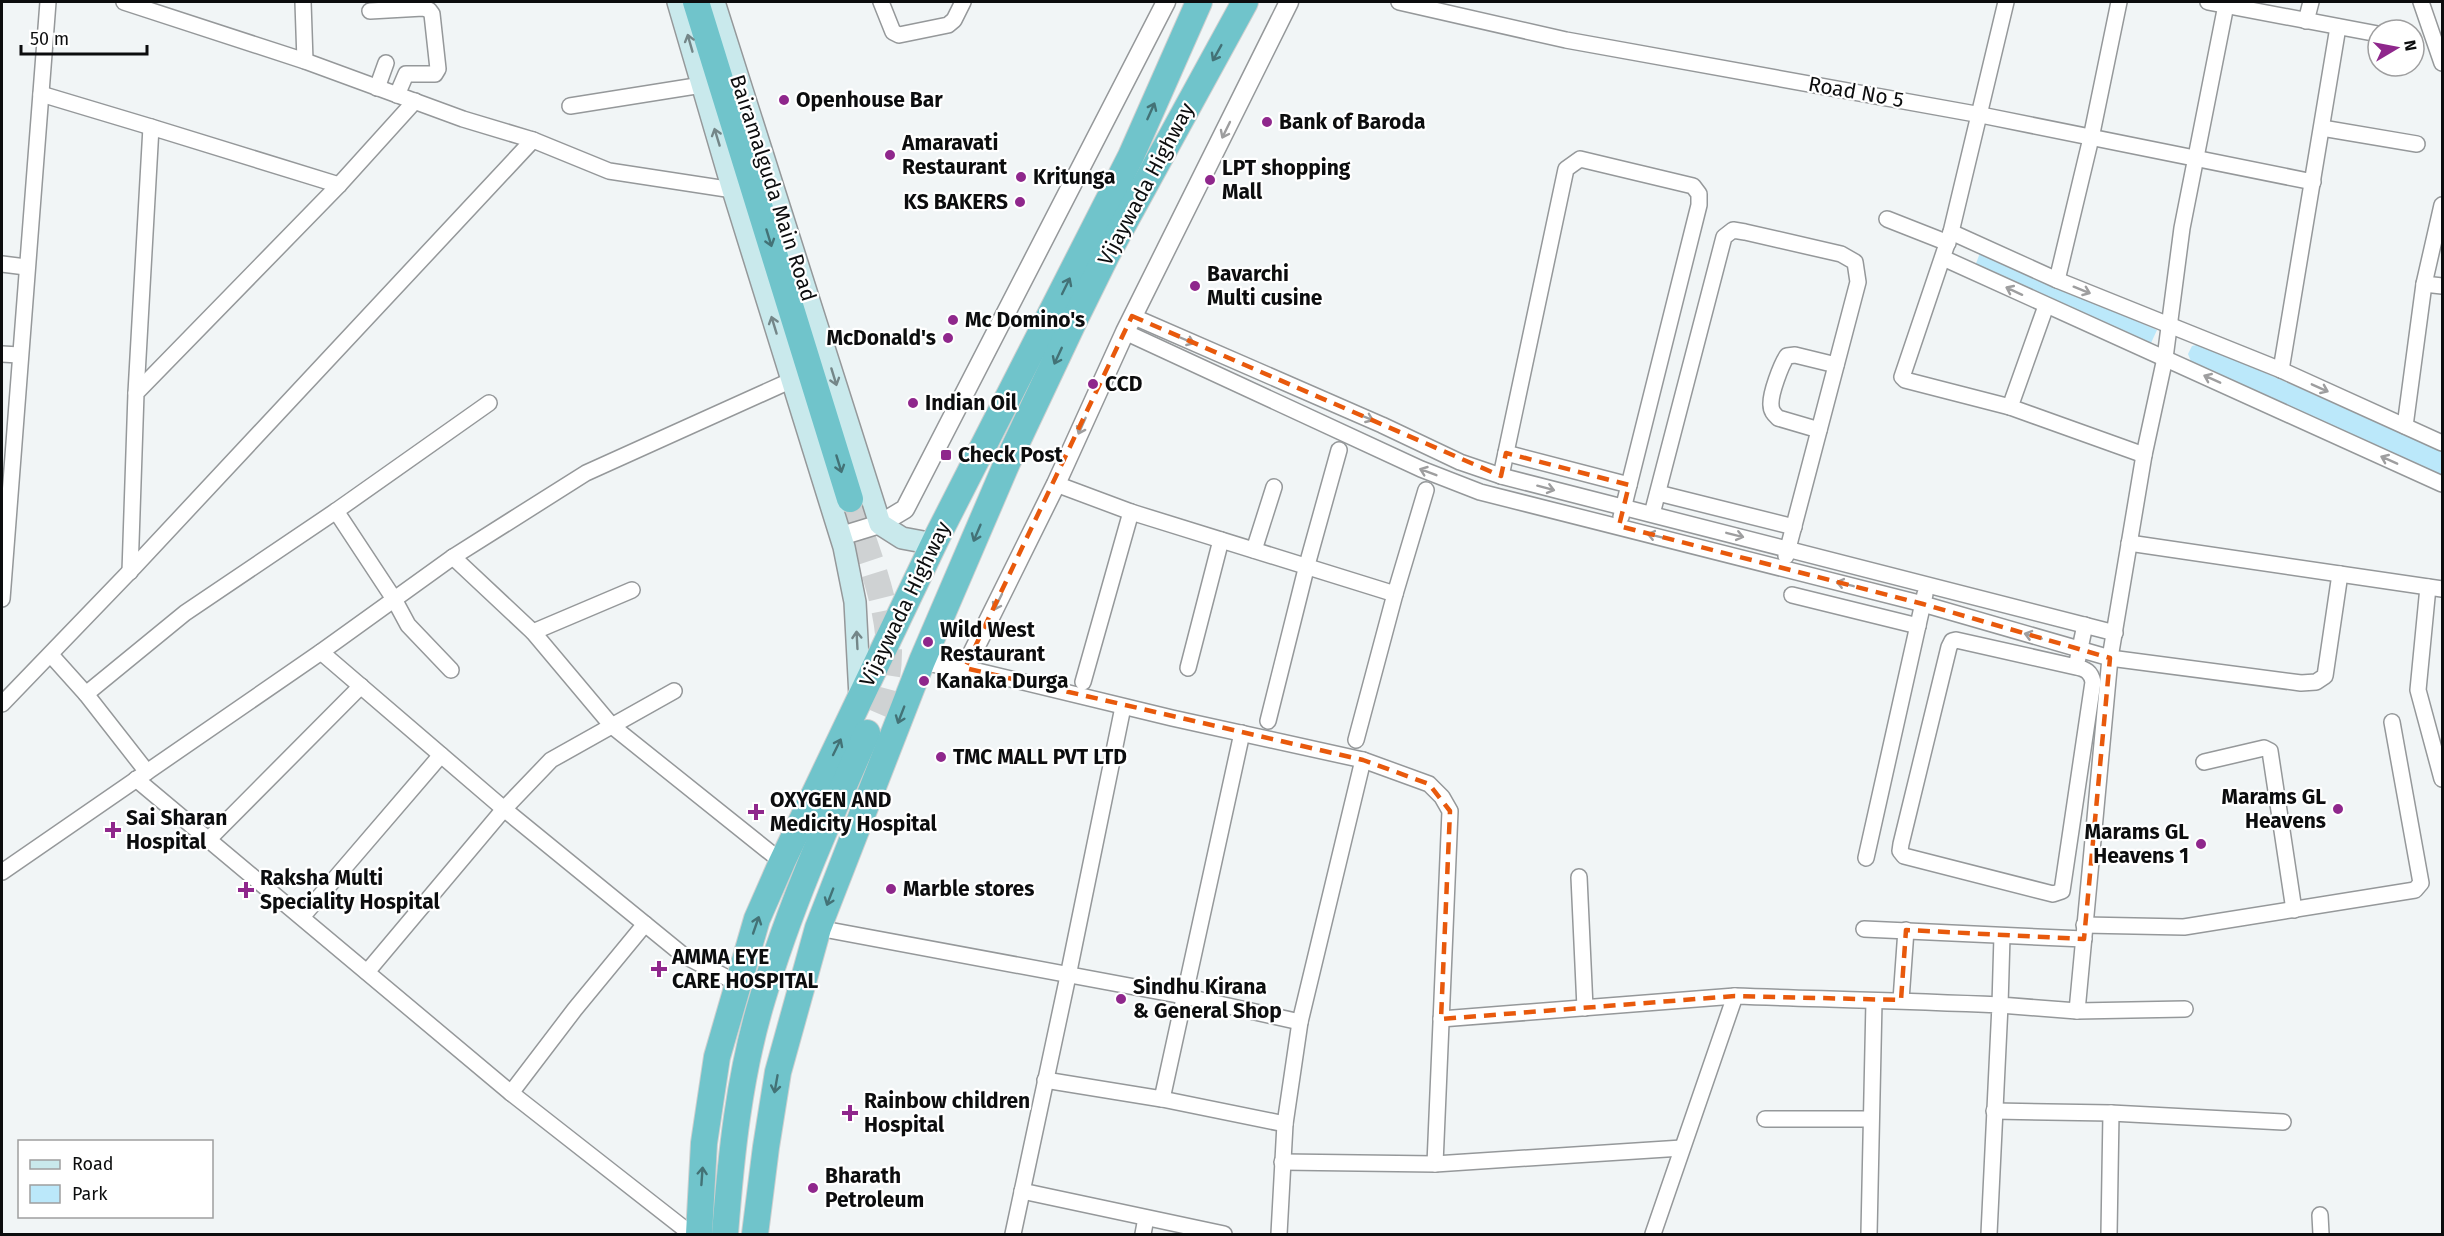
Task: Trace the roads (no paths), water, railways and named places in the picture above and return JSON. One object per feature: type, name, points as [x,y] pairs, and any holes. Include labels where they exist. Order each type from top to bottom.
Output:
[{"type":"highway","points":[[696,2],[850,499]]},
{"type":"highway","name":"Vijaywada Highway","points":[[699,1234],[704,1143],[717,1057],[757,919],[934,544],[1131,156],[1199,2]]},
{"type":"highway","name":"Vijaywada Highway","points":[[755,1234],[778,1072],[818,928],[922,661],[1007,463],[1074,321],[1106,256],[1245,2]]},
{"type":"highway","points":[[725,1234],[732,1149],[742,1086],[761,1002],[806,871],[867,733]]},
{"type":"main road","points":[[678,2],[733,190],[841,536],[855,602],[861,698]]},
{"type":"main road","name":"Bairamalguda Main Road","points":[[714,2],[880,525]]},
{"type":"main road","points":[[880,525],[902,538],[934,544]]},
{"type":"street","points":[[2,600],[19,355],[48,2]]},
{"type":"street","points":[[124,2],[305,61],[377,88],[533,140],[609,171],[733,190]]},
{"type":"street","points":[[303,2],[305,61]]},
{"type":"street","points":[[881,2],[893,32],[899,35],[948,25],[954,20],[963,2]]},
{"type":"street","points":[[841,536],[880,525],[905,509],[1166,2]]},
{"type":"street","points":[[965,668],[1056,484],[1129,324],[1289,2]]},
{"type":"street","name":"Road No 5","points":[[1399,2],[1566,40],[1981,115],[2313,182]]},
{"type":"street","points":[[2006,2],[1981,115],[1950,237],[1902,377],[1905,380],[2010,407],[2144,455]]},
{"type":"street","points":[[2057,280],[2091,138],[2119,2]]},
{"type":"street","points":[[2208,2],[2366,32]]},
{"type":"street","points":[[2306,21],[2311,2]]},
{"type":"street","points":[[2421,2],[2442,63]]},
{"type":"street","points":[[2077,1011],[2110,658],[2144,455],[2165,358],[2182,228],[2226,5]]},
{"type":"street","points":[[370,11],[423,8],[432,14],[438,69],[435,74],[405,74],[397,94]]},
{"type":"street","points":[[2281,370],[2338,27]]},
{"type":"street","points":[[377,88],[386,63]]},
{"type":"street","points":[[570,106],[702,85]]},
{"type":"street","points":[[41,94],[339,185]]},
{"type":"street","points":[[136,393],[339,185],[415,101]]},
{"type":"street","points":[[130,572],[136,393],[151,127]]},
{"type":"street","points":[[2322,128],[2417,144]]},
{"type":"street","points":[[2,704],[130,572],[533,140]]},
{"type":"street","points":[[1502,476],[1566,169],[1580,159],[1693,186],[1699,194],[1699,205],[1619,526]]},
{"type":"street","points":[[2405,426],[2424,284],[2442,205]]},
{"type":"street","points":[[1887,219],[1950,237],[2281,370],[2442,443]]},
{"type":"street","points":[[1652,514],[1724,237],[1733,230],[1841,254],[1855,262],[1858,282],[1783,568]]},
{"type":"street","points":[[1943,258],[2442,484]]},
{"type":"street","points":[[2,264],[26,267]]},
{"type":"street","points":[[2424,284],[2442,286]]},
{"type":"street","points":[[2010,407],[2046,306]]},
{"type":"street","points":[[1129,324],[1466,464],[1502,476],[2115,633]]},
{"type":"street","points":[[1129,324],[1421,469],[1480,492],[1923,603],[2110,658],[2301,683],[2316,682],[2325,676],[2340,574]]},
{"type":"street","points":[[2,354],[19,355]]},
{"type":"street","points":[[1819,430],[1778,418],[1773,413],[1770,404],[1782,363],[1787,356],[1795,355],[1836,365]]},
{"type":"street","points":[[2,872],[321,652],[453,557],[586,472],[792,380]]},
{"type":"street","points":[[86,694],[185,613],[336,511],[489,403]]},
{"type":"street","points":[[1268,721],[1307,565],[1339,450]]},
{"type":"street","points":[[1506,453],[1629,485]]},
{"type":"street","points":[[1459,484],[1466,464]]},
{"type":"street","points":[[1056,484],[1131,512],[1395,594]]},
{"type":"street","points":[[1254,550],[1274,487]]},
{"type":"street","points":[[1356,740],[1395,594],[1426,490]]},
{"type":"street","points":[[1658,492],[1794,527]]},
{"type":"street","points":[[336,511],[394,599],[408,626],[451,670]]},
{"type":"street","points":[[1083,682],[1131,512]]},
{"type":"street","points":[[1188,669],[1221,540]]},
{"type":"street","points":[[2129,543],[2435,588],[2418,690],[2442,779]]},
{"type":"street","points":[[453,557],[532,632],[612,726],[782,862]]},
{"type":"street","points":[[1866,858],[1927,586]]},
{"type":"street","points":[[532,632],[632,590]]},
{"type":"street","points":[[1792,595],[1918,626]]},
{"type":"street","points":[[2076,667],[2085,626]]},
{"type":"street","points":[[1952,641],[2076,667],[2085,669],[2092,676],[2093,682],[2062,891],[2053,894],[1904,856],[1900,851],[1901,844],[1952,641]]},
{"type":"street","points":[[2053,662],[2057,643]]},
{"type":"street","points":[[321,652],[504,809],[683,955],[737,983]]},
{"type":"street","points":[[51,655],[86,694],[142,776],[209,839],[511,1093],[691,1234]]},
{"type":"street","points":[[922,661],[965,668],[1123,707],[1363,760],[1429,784],[1442,797],[1450,811],[1435,1164]]},
{"type":"street","points":[[209,839],[327,709],[361,686]]},
{"type":"street","points":[[367,972],[504,809],[551,760],[674,691]]},
{"type":"street","points":[[1013,1234],[1123,707]]},
{"type":"street","points":[[1864,929],[2002,936],[2184,927],[2415,890],[2421,883],[2392,722]]},
{"type":"street","points":[[1162,1099],[1242,733]]},
{"type":"street","points":[[2204,762],[2264,748],[2270,751],[2294,910]]},
{"type":"street","points":[[302,917],[441,754]]},
{"type":"street","points":[[1279,1234],[1285,1124],[1300,1022],[1363,760]]},
{"type":"street","points":[[1579,877],[1585,1008]]},
{"type":"street","points":[[511,1093],[575,1009],[645,924]]},
{"type":"street","points":[[818,928],[1183,996],[1300,1022]]},
{"type":"street","points":[[1901,1000],[1906,930]]},
{"type":"street","points":[[1989,1234],[2002,936]]},
{"type":"street","points":[[1441,1019],[1735,996],[1901,1000],[2077,1011],[2185,1009]]},
{"type":"street","points":[[1653,1234],[1735,996]]},
{"type":"street","points":[[1869,1234],[1874,1001]]},
{"type":"street","points":[[1045,1080],[1162,1099],[1285,1124]]},
{"type":"street","points":[[1994,1111],[2111,1113],[2283,1122]]},
{"type":"street","points":[[2109,1234],[2111,1113]]},
{"type":"street","points":[[1765,1119],[1870,1119]]},
{"type":"street","points":[[1282,1162],[1435,1164],[1682,1148]]},
{"type":"street","points":[[1022,1191],[1224,1234]]},
{"type":"street","points":[[2320,1215],[2321,1234]]},
{"type":"street","points":[[1143,1234],[1146,1218]]},
{"type":"tunnel","points":[[850,499],[879,587],[888,632],[889,654],[886,684],[867,733]]},
{"type":"place","name":"Openhouse Bar","points":[[784,100]]},
{"type":"place","name":"Bank of Baroda","points":[[1267,122]]},
{"type":"place","name":"Amaravati Restaurant","points":[[890,155]]},
{"type":"place","name":"Kritunga","points":[[1021,177]]},
{"type":"place","name":"LPT shopping Mall","points":[[1210,180]]},
{"type":"place","name":"KS BAKERS","points":[[1020,202]]},
{"type":"place","name":"Bavarchi Multi cusine","points":[[1195,286]]},
{"type":"place","name":"Mc Domino's","points":[[953,320]]},
{"type":"place","name":"McDonald's","points":[[948,338]]},
{"type":"place","name":"CCD","points":[[1093,384]]},
{"type":"place","name":"Indian Oil","points":[[913,403]]},
{"type":"place","name":"Check Post","points":[[946,455]]},
{"type":"place","name":"Wild West Restaurant","points":[[928,642]]},
{"type":"place","name":"Kanaka Durga","points":[[924,681]]},
{"type":"place","name":"TMC MALL PVT LTD","points":[[941,757]]},
{"type":"place","name":"Marams GL Heavens","points":[[2338,809]]},
{"type":"place","name":"OXYGEN AND Medicity Hospital","points":[[756,812]]},
{"type":"place","name":"Sai Sharan Hospital","points":[[113,830]]},
{"type":"place","name":"Marams GL Heavens 1","points":[[2201,844]]},
{"type":"place","name":"Marble stores","points":[[891,889]]},
{"type":"place","name":"Raksha Multi Speciality Hospital","points":[[246,890]]},
{"type":"place","name":"AMMA EYE CARE HOSPITAL","points":[[659,969]]},
{"type":"place","name":"Sindhu Kirana & General Shop","points":[[1121,999]]},
{"type":"place","name":"Rainbow children Hospital","points":[[850,1113]]},
{"type":"place","name":"Bharath Petroleum","points":[[813,1188]]}]
